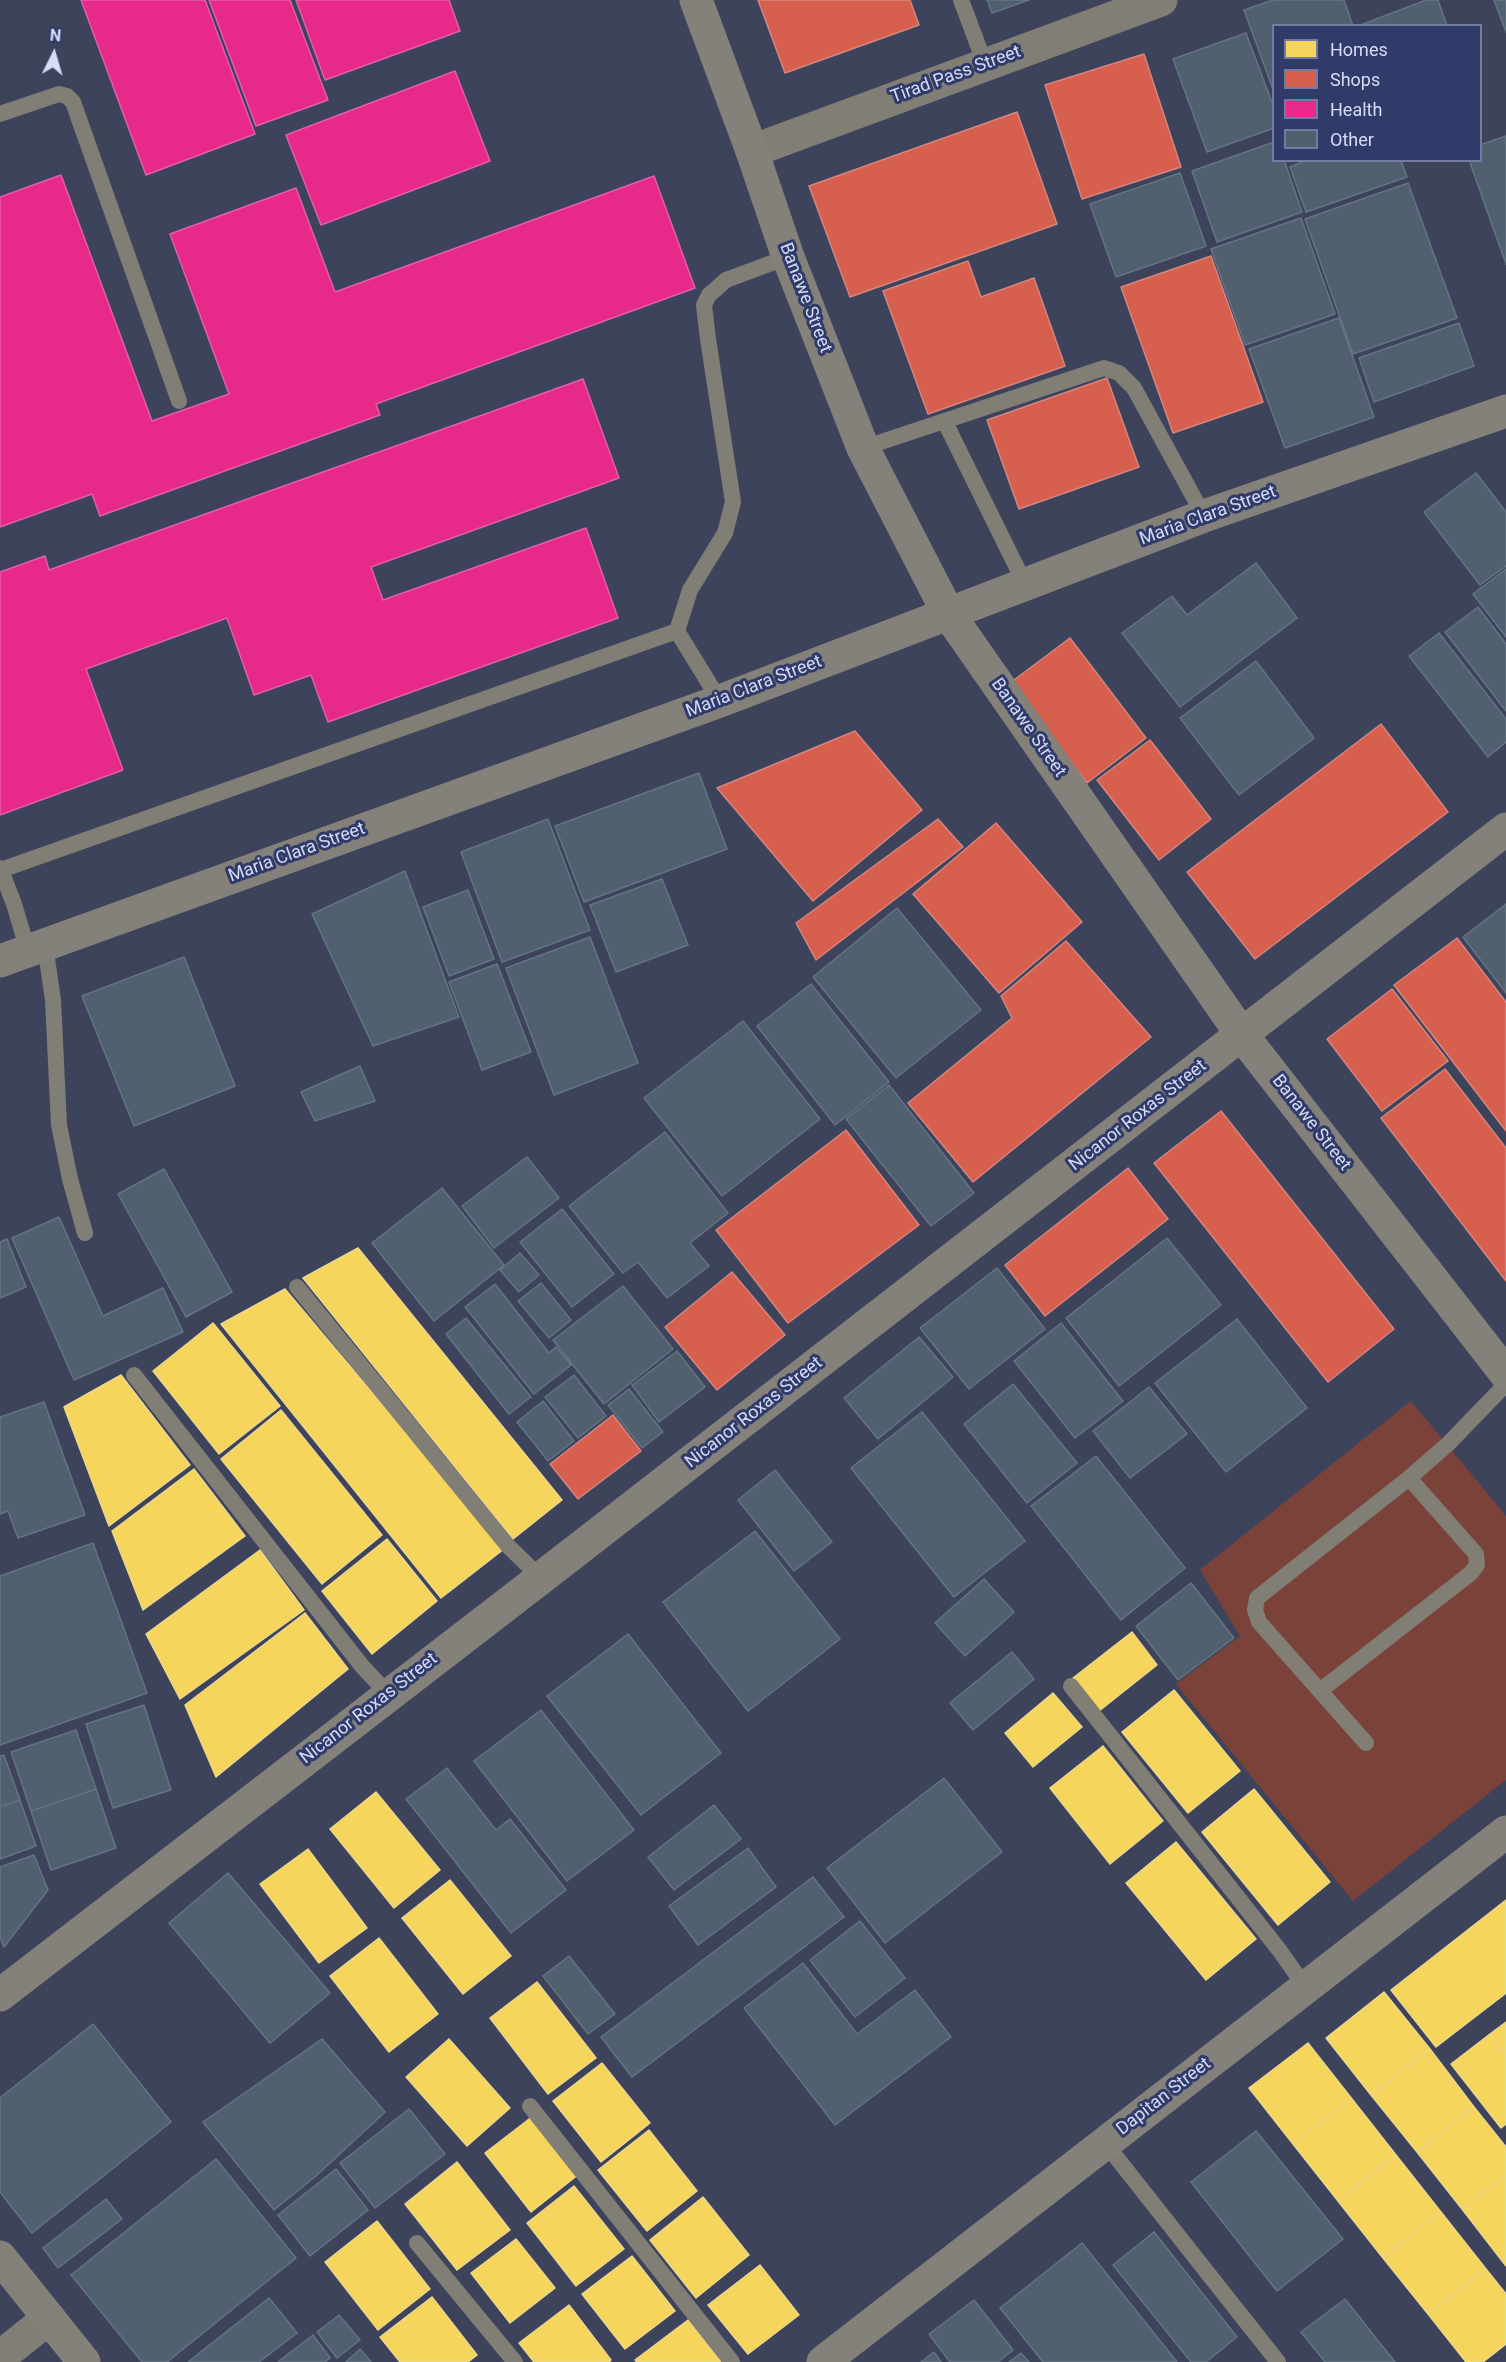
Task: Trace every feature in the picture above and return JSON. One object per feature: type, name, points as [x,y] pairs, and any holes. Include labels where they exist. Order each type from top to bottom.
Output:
[{"type":"street","name":"Banawe Street","points":[[696,0],[752,151],[788,257],[863,448],[948,614],[1242,1035],[1506,1374]]},
{"type":"street","name":"Tirad Pass Street","points":[[752,151],[1161,0]]},
{"type":"street","name":"Maria Clara Street","points":[[24,952],[720,701],[1204,516],[1506,411]]},
{"type":"street","name":"Nicanor Roxas Street","points":[[0,1995],[388,1694],[542,1578],[1506,829]]},
{"type":"street","name":"Dapitan Street","points":[[823,2362],[1506,1832]]},
{"type":"street","points":[[0,2256],[84,2362]]},
{"type":"street","points":[[0,2357],[49,2318]]},
{"type":"lane","points":[[961,0],[985,64]]},
{"type":"lane","points":[[0,114],[59,94],[67,96],[73,102],[179,401]]},
{"type":"lane","points":[[720,701],[677,631],[690,590],[725,533],[733,502],[708,339],[705,305],[709,295],[726,280],[788,257]]},
{"type":"lane","points":[[863,448],[1104,368],[1119,373],[1134,388],[1204,516]]},
{"type":"lane","points":[[945,422],[1024,584]]},
{"type":"lane","points":[[86,1233],[70,1179],[59,1125],[53,1000],[24,952],[14,904],[0,869],[677,631]]},
{"type":"lane","points":[[297,1287],[508,1546],[542,1578]]},
{"type":"lane","points":[[134,1375],[362,1666],[388,1694]]},
{"type":"lane","points":[[1366,1743],[1259,1622],[1255,1610],[1257,1598],[1409,1478],[1448,1444],[1506,1384]]},
{"type":"lane","points":[[1321,1690],[1470,1574],[1477,1565],[1476,1554],[1409,1478]]},
{"type":"lane","points":[[1071,1686],[1280,1951],[1306,1988]]},
{"type":"lane","points":[[530,2106],[732,2362]]},
{"type":"lane","points":[[1105,2143],[1278,2362]]},
{"type":"lane","points":[[417,2242],[515,2362]]},
{"type":"shaded area","points":[[1411,1401],[1506,1516],[1506,1780],[1353,1901],[1176,1684],[1240,1636],[1200,1570]]},
{"type":"building: Homes","points":[[358,1248],[562,1500],[513,1539],[303,1278]]},
{"type":"building: Homes","points":[[285,1289],[504,1549],[441,1598],[221,1324]]},
{"type":"building: Homes","points":[[213,1323],[280,1406],[219,1454],[153,1371]]},
{"type":"building: Homes","points":[[121,1375],[190,1465],[109,1526],[64,1407]]},
{"type":"building: Homes","points":[[281,1410],[382,1535],[322,1584],[221,1459]]},
{"type":"building: Homes","points":[[194,1469],[245,1536],[143,1610],[112,1531]]},
{"type":"building: Homes","points":[[387,1539],[437,1601],[372,1654],[322,1591]]},
{"type":"building: Homes","points":[[260,1550],[304,1610],[180,1699],[146,1634]]},
{"type":"building: Homes","points":[[305,1613],[348,1669],[216,1777],[185,1705]]},
{"type":"building: Homes","points":[[1132,1632],[1157,1665],[1099,1711],[1073,1678]]},
{"type":"building: Homes","points":[[1174,1690],[1240,1771],[1188,1813],[1122,1732]]},
{"type":"building: Homes","points":[[1053,1693],[1082,1727],[1033,1767],[1005,1733]]},
{"type":"building: Homes","points":[[1103,1746],[1163,1821],[1110,1864],[1050,1788]]},
{"type":"building: Homes","points":[[1254,1789],[1330,1882],[1278,1925],[1202,1832]]},
{"type":"building: Homes","points":[[376,1792],[440,1870],[394,1908],[330,1829]]},
{"type":"building: Homes","points":[[1176,1842],[1256,1939],[1206,1980],[1126,1883]]},
{"type":"building: Homes","points":[[308,1849],[367,1928],[319,1963],[260,1884]]},
{"type":"building: Homes","points":[[450,1880],[511,1956],[463,1994],[402,1918]]},
{"type":"building: Homes","points":[[1506,1900],[1506,1993],[1436,2047],[1391,1990]]},
{"type":"building: Homes","points":[[379,1938],[438,2014],[389,2052],[330,1976]]},
{"type":"building: Homes","points":[[537,1982],[596,2058],[548,2094],[490,2018]]},
{"type":"building: Homes","points":[[1384,1992],[1430,2049],[1371,2095],[1326,2038]]},
{"type":"building: Homes","points":[[1506,2022],[1506,2055],[1490,2034]]},
{"type":"building: Homes","points":[[1490,2034],[1506,2055],[1506,2124],[1501,2128],[1451,2064]]},
{"type":"building: Homes","points":[[449,2039],[510,2108],[467,2146],[406,2077]]},
{"type":"building: Homes","points":[[1308,2043],[1352,2099],[1293,2144],[1249,2088]]},
{"type":"building: Homes","points":[[1430,2049],[1474,2107],[1417,2152],[1371,2095]]},
{"type":"building: Homes","points":[[602,2063],[650,2123],[601,2162],[553,2101]]},
{"type":"building: Homes","points":[[1352,2099],[1396,2155],[1338,2201],[1293,2144]]},
{"type":"building: Homes","points":[[1474,2107],[1506,2147],[1506,2175],[1462,2209],[1417,2152]]},
{"type":"building: Homes","points":[[533,2116],[579,2174],[531,2212],[485,2153]]},
{"type":"building: Homes","points":[[649,2130],[697,2191],[647,2231],[598,2170]]},
{"type":"building: Homes","points":[[1396,2155],[1441,2212],[1383,2258],[1338,2201]]},
{"type":"building: Homes","points":[[457,2162],[510,2230],[457,2270],[405,2204]]},
{"type":"building: Homes","points":[[1506,2175],[1506,2266],[1462,2209]]},
{"type":"building: Homes","points":[[574,2186],[624,2249],[576,2286],[527,2223]]},
{"type":"building: Homes","points":[[703,2197],[749,2255],[696,2298],[650,2240]]},
{"type":"building: Homes","points":[[1441,2212],[1486,2269],[1428,2314],[1383,2258]]},
{"type":"building: Homes","points":[[377,2221],[430,2289],[378,2330],[325,2262]]},
{"type":"building: Homes","points":[[516,2239],[555,2288],[510,2323],[471,2273]]},
{"type":"building: Homes","points":[[632,2256],[675,2311],[625,2349],[582,2294]]},
{"type":"building: Homes","points":[[760,2265],[799,2315],[748,2354],[708,2305]]},
{"type":"building: Homes","points":[[1486,2269],[1506,2294],[1506,2344],[1483,2362],[1466,2362],[1428,2314]]},
{"type":"building: Homes","points":[[432,2297],[477,2355],[468,2362],[400,2362],[380,2337]]},
{"type":"building: Homes","points":[[569,2305],[611,2360],[609,2362],[534,2362],[519,2343]]},
{"type":"building: Homes","points":[[688,2320],[721,2362],[637,2362],[635,2360]]},
{"type":"building: Shops","points":[[758,0],[910,0],[919,25],[785,73]]},
{"type":"building: Shops","points":[[1144,54],[1181,167],[1082,199],[1045,85]]},
{"type":"building: Shops","points":[[1017,112],[1057,224],[850,297],[809,186]]},
{"type":"building: Shops","points":[[1211,256],[1263,402],[1173,433],[1121,287]]},
{"type":"building: Shops","points":[[968,261],[981,297],[1034,278],[1065,366],[928,414],[883,291]]},
{"type":"building: Shops","points":[[1107,378],[1139,467],[1019,509],[987,420]]},
{"type":"building: Shops","points":[[1070,638],[1146,738],[1087,783],[1010,683]]},
{"type":"building: Shops","points":[[1381,724],[1448,812],[1255,959],[1187,872]]},
{"type":"building: Shops","points":[[855,731],[922,810],[813,901],[717,788]]},
{"type":"building: Shops","points":[[1150,740],[1211,819],[1159,860],[1097,780]]},
{"type":"building: Shops","points":[[938,819],[963,847],[816,960],[796,923]]},
{"type":"building: Shops","points":[[996,823],[1082,922],[999,993],[913,894]]},
{"type":"building: Shops","points":[[1457,938],[1506,1002],[1506,1131],[1394,985]]},
{"type":"building: Shops","points":[[1066,941],[1151,1037],[973,1182],[908,1103],[1012,1018],[1001,996]]},
{"type":"building: Shops","points":[[1392,989],[1448,1061],[1382,1111],[1327,1039]]},
{"type":"building: Shops","points":[[1445,1069],[1506,1148],[1506,1281],[1381,1118]]},
{"type":"building: Shops","points":[[1221,1111],[1394,1329],[1328,1382],[1154,1163]]},
{"type":"building: Shops","points":[[846,1130],[919,1225],[788,1323],[716,1230]]},
{"type":"building: Shops","points":[[1128,1168],[1168,1219],[1045,1316],[1005,1265]]},
{"type":"building: Shops","points":[[732,1272],[785,1335],[717,1390],[665,1327]]},
{"type":"building: Shops","points":[[613,1415],[641,1451],[578,1499],[550,1464]]},
{"type":"building: Health","points":[[81,0],[205,0],[255,134],[146,175]]},
{"type":"building: Health","points":[[209,0],[290,0],[328,100],[256,126]]},
{"type":"building: Health","points":[[296,0],[449,0],[460,31],[325,80]]},
{"type":"building: Health","points":[[455,71],[490,161],[321,225],[286,135]]},
{"type":"building: Health","points":[[61,175],[152,421],[229,394],[170,234],[296,188],[335,292],[654,176],[695,288],[376,404],[380,415],[100,516],[92,494],[0,527],[0,197]]},
{"type":"building: Health","points":[[583,379],[619,478],[371,567],[383,600],[586,528],[618,618],[328,722],[311,675],[254,695],[227,618],[86,669],[123,770],[0,815],[0,572],[45,556],[49,570]]},
{"type":"building: Other","points":[[987,0],[1029,0],[992,13]]},
{"type":"building: Other","points":[[1273,0],[1344,0],[1352,24],[1272,24],[1272,87],[1244,10]]},
{"type":"building: Other","points":[[1426,0],[1438,0],[1446,24],[1363,24]]},
{"type":"building: Other","points":[[1494,0],[1506,0],[1506,32]]},
{"type":"building: Other","points":[[1246,33],[1272,103],[1272,129],[1207,152],[1173,59]]},
{"type":"building: Other","points":[[1506,136],[1506,264],[1470,162],[1482,162],[1482,144]]},
{"type":"building: Other","points":[[1272,143],[1272,162],[1285,162],[1302,212],[1217,242],[1192,171]]},
{"type":"building: Other","points":[[1302,162],[1402,162],[1407,177],[1306,212],[1290,167]]},
{"type":"building: Other","points":[[1180,173],[1206,246],[1116,277],[1090,204]]},
{"type":"building: Other","points":[[1408,183],[1457,318],[1353,354],[1305,219]]},
{"type":"building: Other","points":[[1301,218],[1335,314],[1245,345],[1211,249]]},
{"type":"building: Other","points":[[1339,318],[1374,417],[1285,448],[1249,349]]},
{"type":"building: Other","points":[[1459,323],[1474,366],[1374,402],[1359,358]]},
{"type":"building: Other","points":[[1476,473],[1506,512],[1506,566],[1480,585],[1424,512]]},
{"type":"building: Other","points":[[1256,563],[1297,618],[1180,707],[1122,633],[1172,596],[1187,615]]},
{"type":"building: Other","points":[[1506,569],[1506,637],[1473,594]]},
{"type":"building: Other","points":[[1478,607],[1506,644],[1506,711],[1445,632]]},
{"type":"building: Other","points":[[1439,633],[1506,719],[1506,742],[1488,757],[1409,656]]},
{"type":"building: Other","points":[[1256,661],[1314,738],[1239,795],[1180,718]]},
{"type":"building: Other","points":[[699,773],[727,849],[584,902],[555,826]]},
{"type":"building: Other","points":[[548,819],[590,930],[502,962],[461,852]]},
{"type":"building: Other","points":[[405,871],[459,1017],[373,1046],[312,914]]},
{"type":"building: Other","points":[[662,879],[688,945],[616,972],[590,905]]},
{"type":"building: Other","points":[[468,890],[494,959],[449,976],[423,907]]},
{"type":"building: Other","points":[[1506,904],[1506,993],[1463,937]]},
{"type":"building: Other","points":[[897,908],[981,1010],[896,1078],[813,977]]},
{"type":"building: Other","points":[[590,937],[638,1063],[554,1095],[506,968]]},
{"type":"building: Other","points":[[184,957],[235,1086],[134,1126],[82,996]]},
{"type":"building: Other","points":[[497,964],[531,1052],[482,1070],[449,982]]},
{"type":"building: Other","points":[[811,984],[889,1082],[835,1125],[757,1026]]},
{"type":"building: Other","points":[[743,1021],[820,1119],[722,1196],[644,1098]]},
{"type":"building: Other","points":[[360,1066],[375,1101],[315,1121],[301,1092]]},
{"type":"building: Other","points":[[889,1085],[974,1193],[931,1226],[846,1119]]},
{"type":"building: Other","points":[[665,1132],[728,1213],[690,1243],[709,1266],[667,1298],[638,1262],[623,1273],[569,1206]]},
{"type":"building: Other","points":[[527,1157],[559,1198],[494,1248],[462,1206]]},
{"type":"building: Other","points":[[164,1169],[232,1292],[186,1317],[118,1194]]},
{"type":"building: Other","points":[[442,1188],[504,1265],[434,1321],[372,1243]]},
{"type":"building: Other","points":[[562,1209],[614,1274],[572,1307],[520,1242]]},
{"type":"building: Other","points":[[59,1217],[103,1316],[163,1288],[183,1332],[74,1380],[12,1238]]},
{"type":"building: Other","points":[[1167,1238],[1221,1305],[1119,1386],[1066,1318]]},
{"type":"building: Other","points":[[7,1239],[26,1287],[0,1298],[0,1242]]},
{"type":"building: Other","points":[[520,1253],[539,1275],[519,1292],[500,1270]]},
{"type":"building: Other","points":[[997,1268],[1045,1329],[969,1389],[920,1328]]},
{"type":"building: Other","points":[[541,1283],[571,1320],[549,1338],[518,1301]]},
{"type":"building: Other","points":[[495,1284],[549,1353],[556,1347],[571,1365],[534,1394],[465,1307]]},
{"type":"building: Other","points":[[623,1286],[673,1349],[604,1404],[553,1340]]},
{"type":"building: Other","points":[[466,1318],[531,1397],[509,1414],[446,1334]]},
{"type":"building: Other","points":[[1237,1319],[1307,1408],[1226,1472],[1155,1383]]},
{"type":"building: Other","points":[[1061,1323],[1123,1401],[1075,1438],[1014,1361]]},
{"type":"building: Other","points":[[919,1337],[953,1377],[878,1439],[844,1398]]},
{"type":"building: Other","points":[[677,1351],[705,1387],[659,1422],[632,1385]]},
{"type":"building: Other","points":[[574,1375],[606,1416],[578,1438],[545,1397]]},
{"type":"building: Other","points":[[1013,1384],[1077,1463],[1027,1503],[964,1424]]},
{"type":"building: Other","points":[[1149,1387],[1187,1434],[1130,1478],[1093,1431]]},
{"type":"building: Other","points":[[629,1389],[663,1432],[642,1448],[608,1405]]},
{"type":"building: Other","points":[[543,1401],[574,1441],[548,1461],[517,1422]]},
{"type":"building: Other","points":[[44,1402],[85,1515],[18,1538],[8,1511],[0,1514],[0,1417]]},
{"type":"building: Other","points":[[922,1412],[1025,1541],[954,1597],[851,1468]]},
{"type":"building: Other","points":[[1096,1456],[1185,1568],[1121,1620],[1031,1506]]},
{"type":"building: Other","points":[[775,1470],[832,1542],[794,1571],[738,1500]]},
{"type":"building: Other","points":[[755,1531],[840,1639],[748,1711],[663,1602]]},
{"type":"building: Other","points":[[93,1543],[147,1693],[0,1745],[0,1576]]},
{"type":"building: Other","points":[[984,1579],[1014,1612],[965,1656],[935,1623]]},
{"type":"building: Other","points":[[1191,1583],[1234,1638],[1178,1680],[1136,1626]]},
{"type":"building: Other","points":[[628,1634],[721,1753],[641,1815],[547,1696]]},
{"type":"building: Other","points":[[1012,1652],[1034,1679],[973,1730],[950,1703]]},
{"type":"building: Other","points":[[144,1705],[171,1790],[113,1808],[86,1724]]},
{"type":"building: Other","points":[[541,1710],[634,1830],[567,1881],[474,1761]]},
{"type":"building: Other","points":[[76,1730],[96,1789],[31,1811],[11,1752]]},
{"type":"building: Other","points":[[4,1755],[20,1800],[0,1807],[0,1756]]},
{"type":"building: Other","points":[[447,1768],[496,1830],[510,1819],[566,1890],[511,1933],[406,1799]]},
{"type":"building: Other","points":[[944,1778],[1002,1852],[885,1943],[827,1868]]},
{"type":"building: Other","points":[[96,1789],[116,1848],[51,1870],[31,1811]]},
{"type":"building: Other","points":[[20,1800],[36,1846],[0,1859],[0,1807]]},
{"type":"building: Other","points":[[714,1805],[741,1839],[674,1890],[648,1857]]},
{"type":"building: Other","points":[[748,1848],[776,1887],[698,1945],[669,1906]]},
{"type":"building: Other","points":[[34,1855],[48,1890],[4,1947],[0,1937],[0,1867]]},
{"type":"building: Other","points":[[228,1873],[330,1993],[270,2043],[169,1923]]},
{"type":"building: Other","points":[[813,1877],[844,1917],[632,2077],[601,2037]]},
{"type":"building: Other","points":[[860,1921],[905,1978],[855,2017],[810,1960]]},
{"type":"building: Other","points":[[569,1956],[615,2014],[588,2034],[543,1976]]},
{"type":"building: Other","points":[[803,1963],[857,2034],[915,1990],[951,2037],[835,2125],[744,2008]]},
{"type":"building: Other","points":[[93,2024],[171,2122],[32,2233],[0,2192],[0,2098]]},
{"type":"building: Other","points":[[322,2039],[385,2112],[316,2176],[274,2210],[203,2122]]},
{"type":"building: Other","points":[[409,2109],[445,2154],[375,2208],[340,2163]]},
{"type":"building: Other","points":[[1256,2131],[1343,2239],[1277,2291],[1191,2182]]},
{"type":"building: Other","points":[[216,2159],[296,2258],[167,2362],[142,2362],[71,2275]]},
{"type":"building: Other","points":[[336,2169],[368,2210],[310,2256],[278,2215]]},
{"type":"building: Other","points":[[106,2199],[122,2219],[58,2268],[43,2248]]},
{"type":"building: Other","points":[[1154,2232],[1237,2337],[1206,2362],[1191,2362],[1113,2265]]},
{"type":"building: Other","points":[[1082,2243],[1177,2362],[1043,2362],[1000,2308]]},
{"type":"building: Other","points":[[269,2298],[297,2333],[259,2362],[188,2362]]},
{"type":"building: Other","points":[[1345,2299],[1395,2362],[1325,2362],[1301,2332]]},
{"type":"building: Other","points":[[974,2300],[1013,2350],[998,2362],[950,2362],[929,2334]]},
{"type":"building: Other","points":[[339,2315],[360,2340],[337,2358],[317,2332]]},
{"type":"building: Other","points":[[313,2335],[330,2358],[325,2362],[278,2362]]},
{"type":"building: Other","points":[[360,2349],[371,2362],[346,2362]]},
{"type":"building: Other","points":[[934,2352],[941,2362],[921,2362]]},
{"type":"building: Other","points":[[1021,2353],[1029,2362],[1009,2362]]}]
